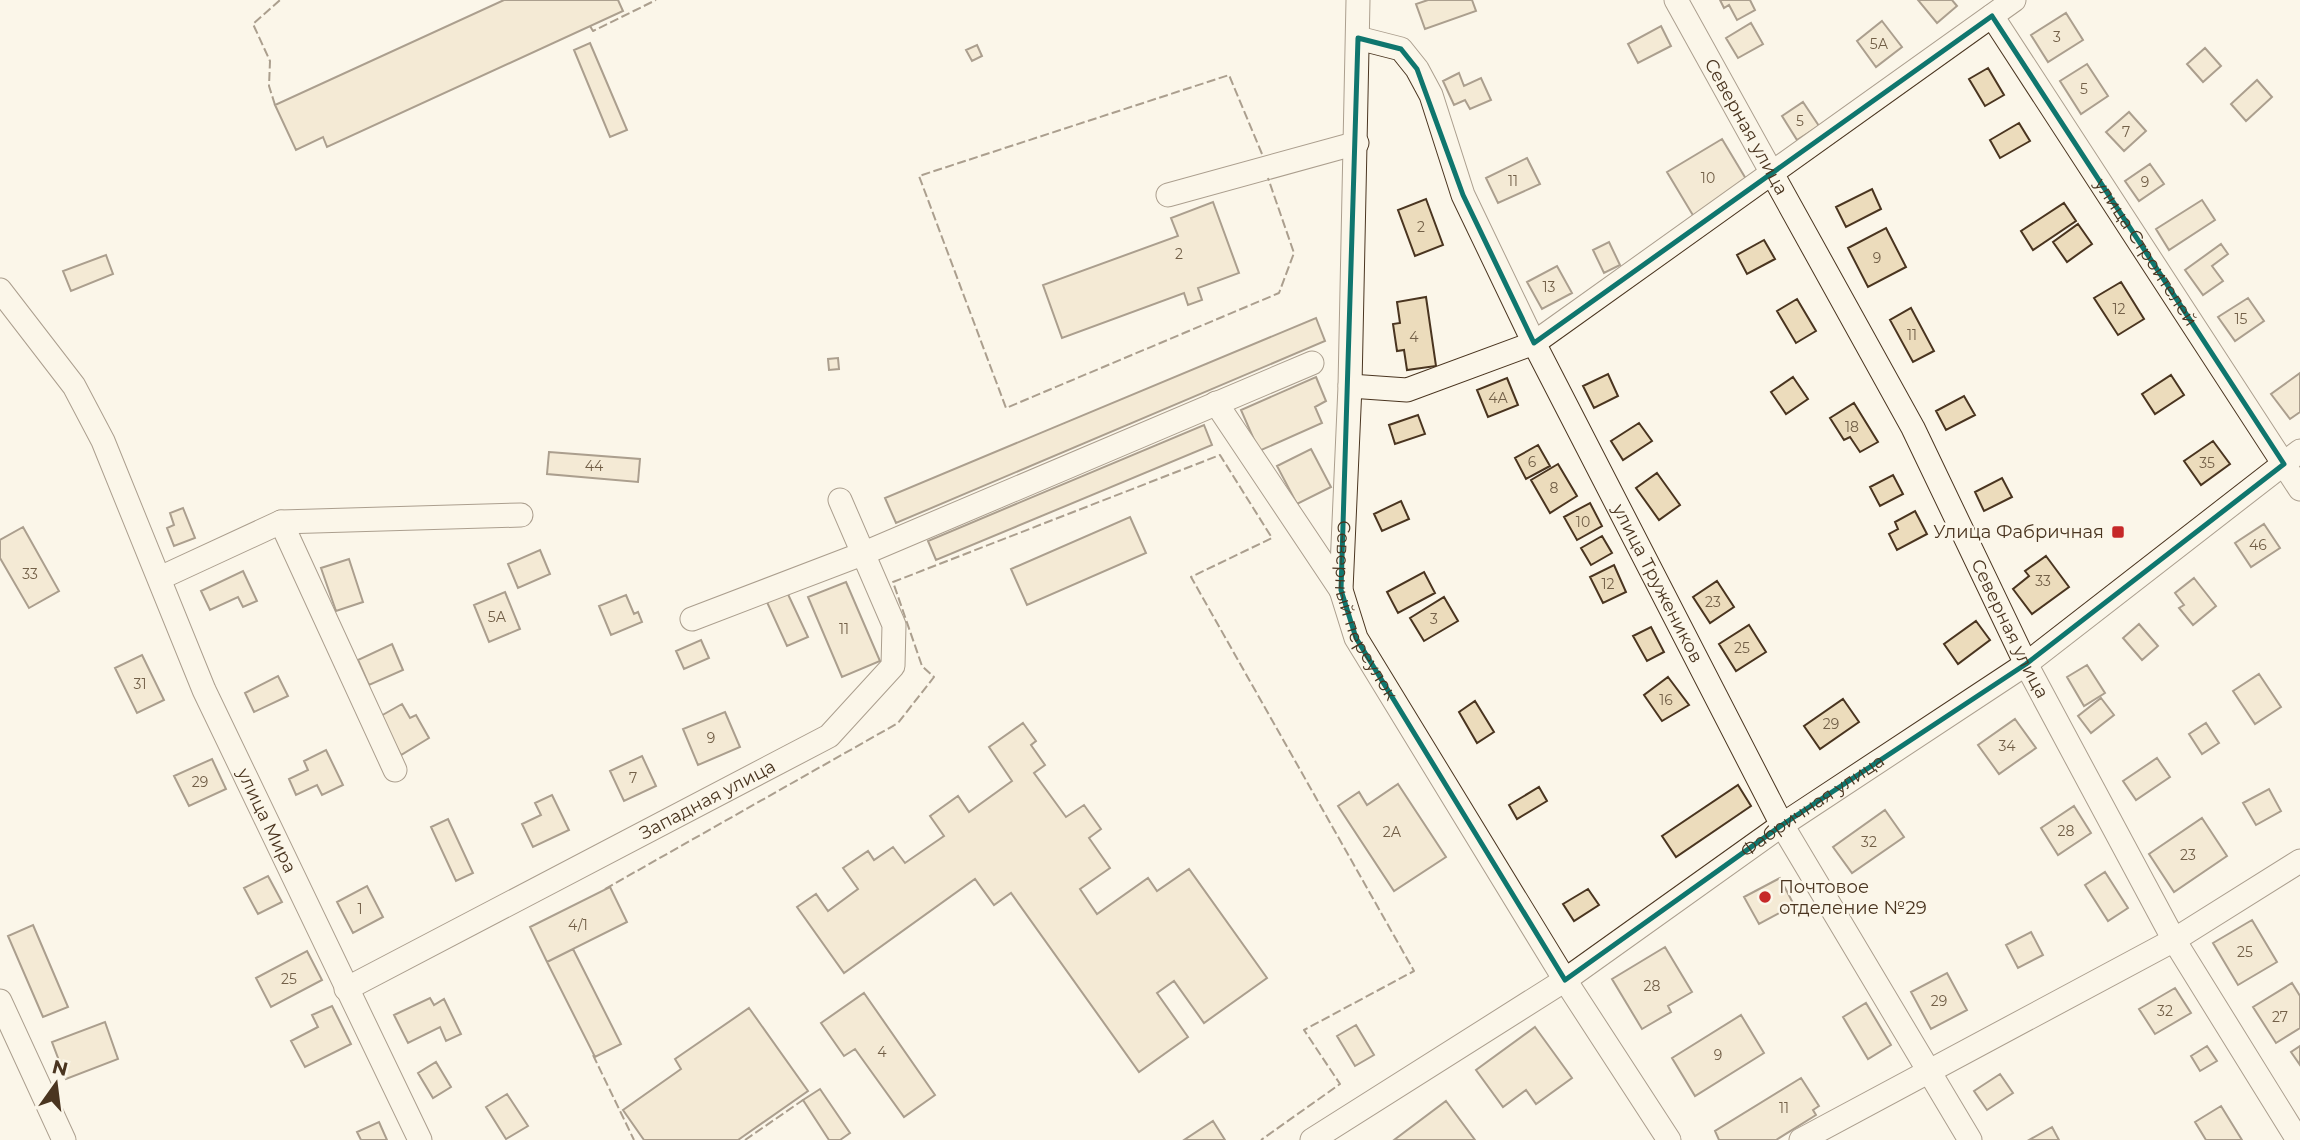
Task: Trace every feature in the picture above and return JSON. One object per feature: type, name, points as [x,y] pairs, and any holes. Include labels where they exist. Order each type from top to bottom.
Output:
[{"type":"street","name":"Северный переулок","points":[[1358,0],[1350,386],[1341,590],[1356,638],[1565,980],[1669,1140]]},
{"type":"street","name":"Северная улица","points":[[1676,0],[1913,428],[2026,664],[2174,940],[2298,1140]]},
{"type":"street","points":[[1350,386],[1407,390],[1534,343],[1773,176],[2014,0]]},
{"type":"street","name":"улица Строителей","points":[[1992,16],[2292,457],[2300,489]]},
{"type":"street","name":"улица Тружеников","points":[[1358,38],[1401,49],[1417,69],[1431,94],[1464,195],[1534,343],[1782,825],[1970,1140]]},
{"type":"street","points":[[1168,195],[1357,143]]},
{"type":"street","name":"улица Мира","points":[[0,290],[74,386],[127,493],[204,690],[420,1140]]},
{"type":"street","points":[[692,619],[862,554],[1312,363]]},
{"type":"street","points":[[1216,403],[1341,590]]},
{"type":"street","name":"Фабричная улица","points":[[1311,1140],[1565,980],[1782,825],[2026,664],[2292,457]]},
{"type":"street","name":"Западная улица","points":[[346,989],[829,736],[893,666],[894,625],[840,500]]},
{"type":"street","points":[[160,578],[281,522],[521,515]]},
{"type":"street","points":[[281,522],[395,770]]},
{"type":"street","points":[[1801,1140],[2174,940],[2300,861]]},
{"type":"street","points":[[0,1001],[64,1140]]},
{"type":"highlighted area","points":[[1992,16],[2284,464],[2026,664],[1782,825],[1565,980],[1356,638],[1341,590],[1358,38],[1401,49],[1417,69],[1463,195],[1534,343]]},
{"type":"building","points":[[504,0],[618,0],[623,11],[327,147],[323,137],[296,150],[275,105]]},
{"type":"building","points":[[1428,0],[1472,0],[1476,11],[1425,29],[1416,4]]},
{"type":"building","points":[[1720,0],[1750,0],[1755,10],[1737,20],[1729,5],[1724,8]]},
{"type":"building","points":[[1918,0],[1952,0],[1957,6],[1937,23]]},
{"type":"building","points":[[2066,13],[2083,40],[2048,62],[2031,35]]},
{"type":"building","points":[[1882,21],[1902,47],[1876,67],[1857,41]]},
{"type":"building","points":[[1751,23],[1763,44],[1738,58],[1726,38]]},
{"type":"building","points":[[1661,26],[1671,46],[1638,63],[1628,44]]},
{"type":"building","points":[[590,43],[627,130],[610,137],[574,50]]},
{"type":"building","points":[[977,45],[982,56],[972,61],[966,50]]},
{"type":"building","points":[[2205,48],[2221,66],[2203,82],[2187,64]]},
{"type":"building","points":[[2087,64],[2108,96],[2081,114],[2060,81]]},
{"type":"building","points":[[1988,68],[2004,95],[1985,106],[1969,79]]},
{"type":"building","points":[[1459,73],[1464,86],[1481,78],[1491,100],[1470,109],[1465,100],[1454,105],[1443,81]]},
{"type":"building","points":[[2257,80],[2272,97],[2246,121],[2231,104]]},
{"type":"building","points":[[1803,102],[1819,126],[1797,140],[1782,116]]},
{"type":"building","points":[[2129,112],[2146,131],[2124,151],[2106,132]]},
{"type":"building","points":[[2019,123],[2030,141],[2000,158],[1990,140]]},
{"type":"building","points":[[1722,139],[1749,184],[1694,217],[1667,172]]},
{"type":"building","points":[[1527,158],[1540,184],[1498,203],[1486,178]]},
{"type":"building","points":[[2150,164],[2164,184],[2139,201],[2125,181]]},
{"type":"building","points":[[1872,189],[1881,209],[1846,227],[1836,207]]},
{"type":"building","points":[[1426,199],[1443,245],[1415,256],[1398,210]]},
{"type":"building","points":[[2202,200],[2215,220],[2169,250],[2156,229]]},
{"type":"building","points":[[1213,202],[1239,273],[1198,288],[1202,300],[1188,305],[1184,293],[1062,338],[1043,285],[1178,236],[1171,218]]},
{"type":"building","points":[[2064,203],[2076,221],[2033,250],[2021,231]]},
{"type":"building","points":[[2078,224],[2092,244],[2067,262],[2053,242]]},
{"type":"building","points":[[1886,228],[1906,267],[1868,287],[1848,248]]},
{"type":"building","points":[[1764,240],[1775,259],[1747,274],[1737,255]]},
{"type":"building","points":[[1609,242],[1620,265],[1604,273],[1593,250]]},
{"type":"building","points":[[2221,244],[2228,254],[2212,266],[2223,281],[2203,295],[2185,270]]},
{"type":"building","points":[[106,255],[113,274],[71,291],[63,271]]},
{"type":"building","points":[[1557,266],[1572,293],[1542,309],[1527,282]]},
{"type":"building","points":[[2121,282],[2144,319],[2118,335],[2094,298]]},
{"type":"building","points":[[1426,297],[1436,366],[1407,370],[1404,350],[1397,351],[1393,324],[1400,323],[1397,302]]},
{"type":"building","points":[[2248,298],[2264,321],[2235,341],[2218,317]]},
{"type":"building","points":[[1797,299],[1816,331],[1796,343],[1777,311]]},
{"type":"building","points":[[1911,308],[1934,351],[1913,362],[1890,320]]},
{"type":"building","points":[[1316,318],[1325,341],[896,523],[885,498]]},
{"type":"building","points":[[838,358],[839,369],[829,370],[828,359]]},
{"type":"building","points":[[2300,373],[2300,412],[2290,419],[2271,394]]},
{"type":"building","points":[[1608,374],[1618,396],[1594,408],[1583,386]]},
{"type":"building","points":[[2171,375],[2184,395],[2155,414],[2142,394]]},
{"type":"building","points":[[1316,377],[1326,401],[1315,407],[1322,423],[1259,451],[1241,410]]},
{"type":"building","points":[[1793,377],[1808,399],[1786,414],[1771,392]]},
{"type":"building","points":[[1507,378],[1518,405],[1488,417],[1477,390]]},
{"type":"building","points":[[1964,396],[1975,415],[1946,430],[1936,411]]},
{"type":"building","points":[[1854,403],[1878,442],[1860,452],[1850,437],[1844,440],[1830,418]]},
{"type":"building","points":[[1418,415],[1425,434],[1395,444],[1389,425]]},
{"type":"building","points":[[1639,423],[1652,441],[1623,460],[1611,441]]},
{"type":"building","points":[[1204,425],[1212,445],[936,560],[928,541]]},
{"type":"building","points":[[2213,441],[2230,464],[2201,485],[2184,461]]},
{"type":"building","points":[[1538,445],[1550,466],[1526,479],[1515,458]]},
{"type":"building","points":[[1311,449],[1331,487],[1297,504],[1277,466]]},
{"type":"building","points":[[549,452],[640,459],[638,482],[547,474]]},
{"type":"building","points":[[1558,464],[1577,496],[1550,513],[1531,480]]},
{"type":"building","points":[[1657,473],[1680,505],[1659,520],[1636,488]]},
{"type":"building","points":[[1893,475],[1903,494],[1880,506],[1870,487]]},
{"type":"building","points":[[2002,478],[2012,497],[1984,511],[1975,492]]},
{"type":"building","points":[[1401,501],[1409,519],[1382,531],[1374,514]]},
{"type":"building","points":[[1590,503],[1602,526],[1577,540],[1564,517]]},
{"type":"building","points":[[183,508],[195,538],[174,546],[167,528],[174,525],[170,513]]},
{"type":"building","points":[[1915,511],[1927,534],[1897,550],[1889,534],[1898,529],[1895,522]]},
{"type":"building","points":[[1130,517],[1146,553],[1027,605],[1011,569]]},
{"type":"building","points":[[2264,524],[2280,548],[2251,567],[2235,543]]},
{"type":"building","points":[[23,527],[59,591],[29,608],[0,558],[0,540]]},
{"type":"building","points":[[1602,536],[1612,553],[1591,565],[1581,548]]},
{"type":"building","points":[[540,550],[550,574],[518,588],[508,564]]},
{"type":"building","points":[[2046,556],[2069,587],[2032,614],[2013,589],[2029,576],[2025,571]]},
{"type":"building","points":[[349,559],[363,602],[336,611],[321,568]]},
{"type":"building","points":[[1614,565],[1626,592],[1603,603],[1590,577]]},
{"type":"building","points":[[243,571],[257,601],[243,607],[238,597],[210,610],[201,591]]},
{"type":"building","points":[[1424,572],[1435,593],[1398,613],[1387,592]]},
{"type":"building","points":[[2194,578],[2216,606],[2193,625],[2179,608],[2184,605],[2175,593]]},
{"type":"building","points":[[1717,581],[1734,607],[1710,623],[1693,597]]},
{"type":"building","points":[[846,582],[880,661],[842,677],[808,597]]},
{"type":"building","points":[[786,590],[808,637],[787,646],[766,600]]},
{"type":"building","points":[[505,592],[520,629],[489,642],[474,605]]},
{"type":"building","points":[[626,595],[634,614],[638,612],[642,622],[611,635],[599,606]]},
{"type":"building","points":[[1444,597],[1458,621],[1424,641],[1410,618]]},
{"type":"building","points":[[1976,621],[1990,640],[1958,664],[1944,644]]},
{"type":"building","points":[[2139,624],[2158,646],[2142,660],[2123,638]]},
{"type":"building","points":[[1749,625],[1766,652],[1736,671],[1719,644]]},
{"type":"building","points":[[1651,627],[1664,652],[1647,661],[1633,636]]},
{"type":"building","points":[[701,640],[709,658],[684,669],[676,651]]},
{"type":"building","points":[[392,644],[403,670],[369,685],[358,660]]},
{"type":"building","points":[[142,655],[164,700],[137,713],[115,668]]},
{"type":"building","points":[[2087,665],[2105,693],[2084,706],[2067,677]]},
{"type":"building","points":[[2259,674],[2281,707],[2255,724],[2233,691]]},
{"type":"building","points":[[278,676],[288,696],[254,712],[245,693]]},
{"type":"building","points":[[1668,677],[1689,705],[1662,721],[1644,695]]},
{"type":"building","points":[[2101,698],[2114,715],[2091,733],[2078,716]]},
{"type":"building","points":[[1843,699],[1859,722],[1820,749],[1804,726]]},
{"type":"building","points":[[1475,701],[1494,732],[1477,743],[1459,712]]},
{"type":"building","points":[[402,704],[410,718],[416,715],[429,738],[401,755],[379,717]]},
{"type":"building","points":[[725,712],[740,747],[698,765],[683,729]]},
{"type":"building","points":[[2015,719],[2036,748],[1999,774],[1978,745]]},
{"type":"building","points":[[1023,723],[1036,741],[1031,745],[1045,765],[1034,773],[1066,817],[1084,805],[1101,829],[1089,838],[1110,868],[1080,889],[1097,914],[1148,878],[1157,891],[1189,869],[1267,978],[1204,1023],[1174,981],[1157,993],[1188,1037],[1139,1072],[1011,893],[994,905],[975,879],[844,973],[797,907],[816,894],[828,911],[858,889],[843,868],[868,851],[874,860],[893,847],[905,863],[944,836],[930,816],[958,796],[969,812],[1012,781],[989,747]]},
{"type":"building","points":[[2206,723],[2219,743],[2202,754],[2189,734]]},
{"type":"building","points":[[326,750],[343,785],[322,795],[317,785],[296,795],[289,779],[308,770],[304,761]]},
{"type":"building","points":[[642,756],[656,786],[624,801],[610,771]]},
{"type":"building","points":[[2157,758],[2170,777],[2136,800],[2123,781]]},
{"type":"building","points":[[212,759],[226,789],[189,806],[174,776]]},
{"type":"building","points":[[1398,784],[1446,857],[1394,891],[1338,806],[1359,792],[1367,805]]},
{"type":"building","points":[[1738,785],[1751,806],[1676,857],[1662,836]]},
{"type":"building","points":[[1539,787],[1547,801],[1517,819],[1509,805]]},
{"type":"building","points":[[2269,789],[2281,811],[2256,825],[2243,803]]},
{"type":"building","points":[[552,795],[569,830],[533,847],[522,824],[541,815],[535,803]]},
{"type":"building","points":[[2074,806],[2091,833],[2058,855],[2041,828]]},
{"type":"building","points":[[1885,810],[1904,837],[1852,873],[1833,847]]},
{"type":"building","points":[[2202,818],[2227,856],[2174,892],[2149,854]]},
{"type":"building","points":[[448,819],[473,873],[456,881],[431,827]]},
{"type":"building","points":[[2105,872],[2128,908],[2108,921],[2085,885]]},
{"type":"building","points":[[268,876],[282,902],[258,914],[244,888]]},
{"type":"building","points":[[1780,878],[1794,905],[1759,924],[1744,897]]},
{"type":"building","points":[[367,886],[383,917],[353,933],[337,902]]},
{"type":"building","points":[[610,887],[627,922],[547,962],[530,927]]},
{"type":"building","points":[[1588,889],[1599,905],[1574,921],[1563,904]]},
{"type":"building","points":[[2252,920],[2277,962],[2238,985],[2213,943]]},
{"type":"building","points":[[33,925],[68,1007],[43,1017],[8,936]]},
{"type":"building","points":[[2031,932],[2043,955],[2018,968],[2006,945]]},
{"type":"building","points":[[1665,947],[1692,992],[1668,1006],[1671,1012],[1642,1029],[1612,979]]},
{"type":"building","points":[[573,949],[621,1044],[595,1057],[547,962]]},
{"type":"building","points":[[307,951],[322,980],[271,1007],[256,978]]},
{"type":"building","points":[[1947,973],[1967,1010],[1931,1029],[1911,992]]},
{"type":"building","points":[[2292,983],[2300,996],[2300,1028],[2276,1043],[2253,1007]]},
{"type":"building","points":[[2175,988],[2191,1013],[2155,1034],[2139,1009]]},
{"type":"building","points":[[864,993],[935,1095],[904,1117],[855,1049],[844,1056],[821,1023]]},
{"type":"building","points":[[430,998],[434,1005],[444,999],[461,1034],[446,1041],[440,1027],[408,1043],[394,1015]]},
{"type":"building","points":[[1866,1003],[1891,1045],[1868,1059],[1843,1017]]},
{"type":"building","points":[[332,1006],[351,1044],[305,1067],[291,1041],[318,1027],[312,1015]]},
{"type":"building","points":[[749,1008],[808,1091],[738,1140],[644,1140],[623,1110],[681,1069],[675,1059]]},
{"type":"building","points":[[1741,1015],[1764,1053],[1695,1096],[1672,1058]]},
{"type":"building","points":[[105,1022],[118,1059],[66,1079],[52,1042]]},
{"type":"building","points":[[1356,1025],[1374,1055],[1355,1066],[1337,1036]]},
{"type":"building","points":[[1535,1027],[1572,1078],[1536,1104],[1526,1090],[1503,1107],[1476,1070]]},
{"type":"building","points":[[2207,1046],[2217,1061],[2200,1071],[2191,1056]]},
{"type":"building","points":[[2300,1046],[2300,1065],[2291,1052]]},
{"type":"building","points":[[436,1062],[451,1087],[433,1098],[418,1073]]},
{"type":"building","points":[[2000,1074],[2013,1093],[1987,1110],[1974,1091]]},
{"type":"building","points":[[1801,1078],[1819,1106],[1813,1110],[1816,1115],[1776,1140],[1719,1140],[1715,1131]]},
{"type":"building","points":[[820,1089],[850,1133],[840,1140],[829,1140],[803,1100]]},
{"type":"building","points":[[507,1094],[528,1126],[506,1139],[486,1107]]},
{"type":"building","points":[[1446,1101],[1475,1140],[1394,1140]]},
{"type":"building","points":[[2221,1106],[2242,1140],[2206,1140],[2195,1122]]},
{"type":"building","points":[[1213,1121],[1225,1140],[1184,1140]]},
{"type":"building","points":[[379,1122],[387,1140],[361,1140],[357,1132]]},
{"type":"building","points":[[2052,1127],[2059,1140],[2029,1140]]},
{"type":"fence","points":[[275,105],[269,86],[270,61],[253,24],[280,0]]},
{"type":"fence","points":[[590,26],[593,31],[656,0]]},
{"type":"fence","points":[[1262,154],[1229,75],[919,176],[1006,408],[1279,293],[1294,253],[1268,178]]},
{"type":"fence","points":[[605,889],[898,723],[934,677],[922,666],[893,582],[1220,455],[1272,538],[1191,577],[1414,971],[1304,1030],[1340,1084],[1261,1140]]},
{"type":"fence","points":[[593,1055],[634,1140]]},
{"type":"fence","points":[[745,1140],[803,1100],[805,1103]]},
{"type":"place","name":"Улица Фабричная","points":[[2118,532]]},
{"type":"place","name":"Почтовое отделение №29","points":[[1765,897]]}]
